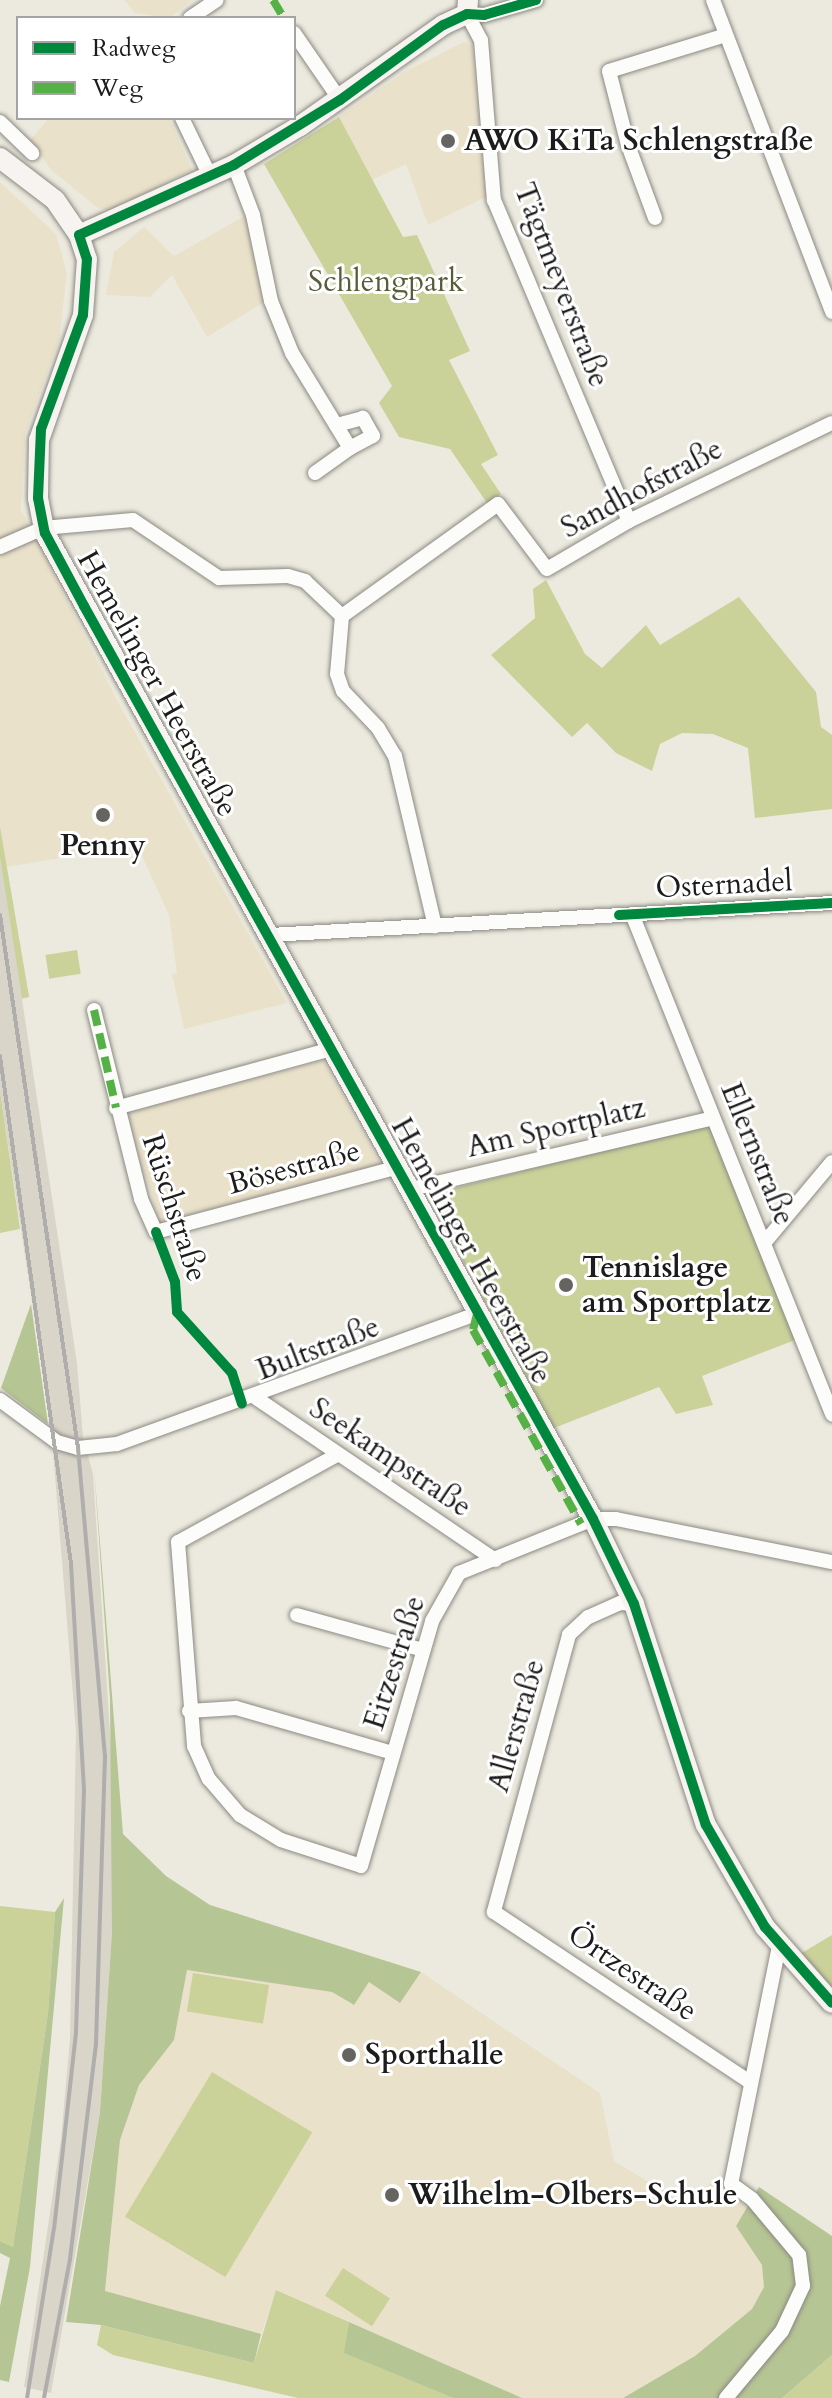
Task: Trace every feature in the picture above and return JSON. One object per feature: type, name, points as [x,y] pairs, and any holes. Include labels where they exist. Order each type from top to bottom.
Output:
[{"type":"main road","points":[[79,235],[234,165],[340,100],[468,7]]},
{"type":"main road","points":[[0,158],[55,200],[79,235],[87,259],[83,315],[39,440],[37,488],[43,528]]},
{"type":"main road","name":"Hemelinger Heerstraße","points":[[43,528],[593,1519],[634,1604],[706,1825],[779,1945],[832,2003]]},
{"type":"street","points":[[193,16],[217,0]]},
{"type":"street","points":[[468,7],[484,15],[536,0]]},
{"type":"street","points":[[713,0],[832,312]]},
{"type":"street","name":"Tägtmeyerstraße","points":[[468,7],[481,40],[494,200],[629,521]]},
{"type":"street","points":[[655,218],[628,145],[609,71],[726,35]]},
{"type":"street","points":[[296,36],[340,100]]},
{"type":"street","points":[[183,120],[210,176]]},
{"type":"street","points":[[0,122],[32,153]]},
{"type":"street","points":[[234,165],[253,215],[271,301],[292,353],[350,448]]},
{"type":"street","points":[[315,473],[373,436],[363,418],[336,425]]},
{"type":"street","name":"Sandhofstraße","points":[[342,616],[498,504],[547,569],[629,521],[832,423]]},
{"type":"street","points":[[0,547],[43,528],[133,520],[219,578],[288,576],[305,581],[342,616],[337,674],[343,691],[378,728],[395,756],[435,926]]},
{"type":"street","name":"Osternadel","points":[[270,935],[832,903]]},
{"type":"street","name":"Ellernstraße","points":[[632,914],[831,1407]]},
{"type":"street","name":"Rüschstraße","points":[[94,1010],[141,1199],[156,1232]]},
{"type":"street","points":[[116,1108],[332,1049]]},
{"type":"street","name":"Am Sportplatz","points":[[411,1189],[713,1118]]},
{"type":"street","points":[[765,1242],[832,1162]]},
{"type":"street","name":"Bösestraße","points":[[156,1232],[398,1167]]},
{"type":"street","name":"Bultstraße","points":[[2,1402],[41,1433],[78,1448],[117,1444],[256,1398],[477,1314]]},
{"type":"street","name":"Seekampstraße","points":[[256,1398],[495,1560]]},
{"type":"street","points":[[0,1419],[2,1402]]},
{"type":"street","points":[[337,1455],[178,1542],[189,1711],[236,1708],[393,1753]]},
{"type":"street","points":[[593,1519],[616,1519],[832,1562]]},
{"type":"street","name":"Eitzestraße","points":[[189,1711],[194,1746],[209,1779],[240,1815],[281,1840],[361,1866],[423,1650],[443,1593],[459,1573],[593,1519]]},
{"type":"street","name":"Allerstraße","points":[[494,1903],[569,1635],[588,1617],[620,1603],[634,1604]]},
{"type":"street","points":[[297,1615],[423,1650]]},
{"type":"street","name":"Örtzestraße","points":[[494,1903],[494,1912],[750,2082]]},
{"type":"street","points":[[726,2398],[782,2331],[803,2286],[799,2255],[752,2199],[731,2184],[779,1945]]},
{"type":"shaded area","points":[[124,0],[192,0],[172,16],[135,13]]},
{"type":"shaded area","name":"AWO KiTa Schlengstraße","points":[[464,42],[472,45],[486,197],[428,225],[406,164],[372,180],[339,117],[406,71]]},
{"type":"shaded area","points":[[47,120],[170,120],[192,170],[110,210],[98,208],[51,170],[30,140]]},
{"type":"shaded area","points":[[0,182],[56,234],[67,273],[59,340],[25,434],[21,510],[118,702],[287,1003],[184,1029],[172,974],[177,973],[169,915],[137,845],[7,867],[0,827]]},
{"type":"shaded area","points":[[248,214],[266,301],[207,337],[172,275],[150,297],[106,295],[114,252],[144,227],[174,256]]},
{"type":"shaded area","points":[[0,827],[29,997],[22,999],[77,1363],[83,1437],[93,1474],[112,1763],[112,1932],[100,2112],[51,2393],[24,2387],[61,2139],[70,2039],[76,1732],[51,1427],[0,1091]]},
{"type":"shaded area","points":[[324,1061],[380,1164],[161,1226],[128,1120],[130,1112]]},
{"type":"shaded area","name":"Wilhelm-Olbers-Schule","points":[[187,1969],[332,1992],[353,2005],[369,1981],[400,2003],[421,1972],[600,2093],[614,2161],[688,2206],[710,2183],[747,2207],[736,2226],[762,2264],[764,2287],[752,2309],[695,2356],[623,2398],[522,2398],[277,2290],[261,2334],[105,2292],[120,2140],[139,2085],[174,2040]]},
{"type":"green space","name":"Schlengpark","points":[[339,117],[403,237],[417,235],[470,351],[449,360],[498,455],[481,464],[501,494],[487,503],[450,449],[399,437],[379,403],[392,386],[264,164]]},
{"type":"green space","points":[[546,580],[585,654],[602,668],[646,625],[660,645],[739,597],[816,692],[821,727],[832,735],[832,809],[755,818],[748,748],[713,734],[682,733],[660,744],[652,771],[616,753],[587,723],[572,737],[491,655],[535,618],[533,589]]},
{"type":"green space","points":[[0,827],[29,997],[22,998],[0,857]]},
{"type":"green space","points":[[77,950],[81,974],[49,979],[45,955]]},
{"type":"green space","points":[[0,1091],[20,1229],[0,1233]]},
{"type":"green space","name":"Tennislage am Sportplatz","points":[[711,1124],[795,1340],[702,1376],[713,1405],[676,1414],[659,1387],[554,1428],[427,1195]]},
{"type":"green space","points":[[31,1304],[48,1424],[1,1388]]},
{"type":"green space","points":[[94,1467],[123,1834],[166,1876],[210,1905],[421,1972],[400,2003],[369,1982],[354,2005],[332,1992],[187,1970],[174,2040],[139,2085],[120,2140],[105,2291],[261,2334],[254,2363],[101,2325],[66,2322],[100,2112],[112,1932],[110,1698]]},
{"type":"green space","points":[[64,1898],[30,2267],[9,2382],[0,2380],[0,2306],[10,2258],[0,2253],[0,2241],[13,2247],[48,2013],[55,1912]]},
{"type":"green space","points":[[0,1906],[55,1912],[48,2013],[13,2247],[0,2241]]},
{"type":"green space","points":[[832,1935],[832,1992],[800,1954]]},
{"type":"green space","points":[[193,1973],[269,1985],[263,2024],[187,2012]]},
{"type":"green space","points":[[212,2072],[312,2132],[225,2277],[125,2217]]},
{"type":"green space","points":[[759,2187],[832,2236],[832,2355],[782,2398],[623,2398],[695,2356],[752,2309],[764,2287],[762,2265],[736,2226]]},
{"type":"green space","points":[[343,2268],[390,2298],[372,2326],[325,2296]]},
{"type":"green space","points":[[276,2290],[349,2322],[345,2353],[453,2398],[298,2398],[113,2355],[97,2345],[101,2325],[254,2363]]},
{"type":"green space","points":[[349,2322],[522,2398],[453,2398],[344,2353]]},
{"type":"green space","points":[[832,2355],[832,2398],[782,2398]]},
{"type":"railway","points":[[0,915],[78,1448],[105,1756],[96,2044],[70,2259],[44,2398]]},
{"type":"railway","points":[[0,1056],[71,1564],[84,1791],[76,2033],[54,2228],[27,2398]]},
{"type":"marked path","points":[[273,0],[283,16]]},
{"type":"marked path","points":[[94,1010],[116,1108]]},
{"type":"marked path","points":[[477,1314],[473,1330],[581,1524]]},
{"type":"cycle path","points":[[536,0],[484,15],[467,14],[443,25],[340,100],[234,165],[79,235],[87,259],[83,315],[41,429],[38,498],[45,533],[84,606],[593,1519],[634,1604],[706,1825],[765,1927],[832,2003]]},
{"type":"cycle path","points":[[619,915],[832,903]]},
{"type":"cycle path","points":[[156,1232],[175,1282],[177,1312],[232,1373],[242,1403]]},
{"type":"place","name":"AWO KiTa Schlengstraße","points":[[448,141]]},
{"type":"place","name":"Penny","points":[[103,815]]},
{"type":"place","name":"Tennislage am Sportplatz","points":[[566,1285]]},
{"type":"place","name":"Sporthalle","points":[[349,2055]]},
{"type":"place","name":"Wilhelm-Olbers-Schule","points":[[392,2195]]}]
